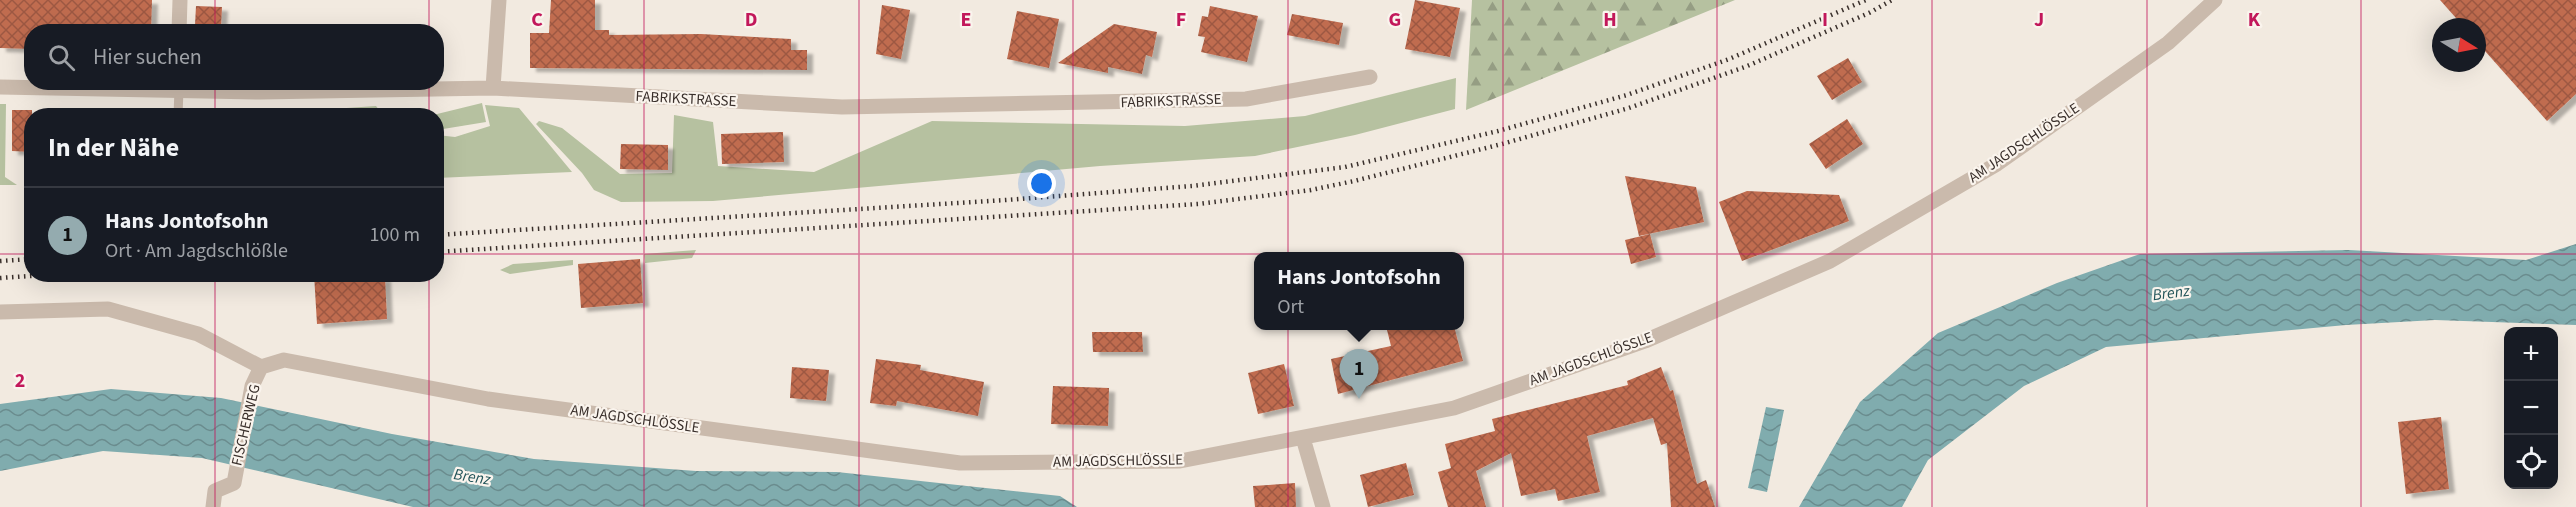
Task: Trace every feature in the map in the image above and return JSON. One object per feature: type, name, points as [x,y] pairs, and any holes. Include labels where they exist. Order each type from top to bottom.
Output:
[{"type":"street","points":[[179,24],[180,0]]},
{"type":"street","points":[[493,88],[499,0]]},
{"type":"street","name":"AM JAGDSCHLÖSSLE","points":[[261,367],[284,360],[488,399],[960,463],[1180,462],[1454,408],[1645,341],[1830,261],[1997,164],[2168,43],[2215,0]]},
{"type":"street","name":"FABRIKSTRASSE","points":[[444,89],[493,88],[842,107],[1246,99],[1370,78]]},
{"type":"street","name":"FABRIKSTRASSE","points":[[0,87],[24,87]]},
{"type":"street","name":"FABRIKSTRASSE","points":[[233,90],[260,92],[376,90]]},
{"type":"street","points":[[0,312],[108,309],[198,334],[261,367]]},
{"type":"street","name":"FISCHERWEG","points":[[213,507],[215,491],[234,483],[252,387],[261,367]]},
{"type":"street","points":[[1304,438],[1323,507]]},
{"type":"lane","points":[[178,108],[179,90]]},
{"type":"green space","points":[[1472,0],[1735,0],[1466,110]]},
{"type":"green space","points":[[1456,78],[1455,109],[1355,135],[1255,156],[1100,166],[713,201],[621,202],[594,190],[582,173],[536,124],[539,121],[562,128],[620,174],[672,173],[674,115],[713,122],[718,166],[814,172],[932,121],[1185,126],[1305,116]]},
{"type":"green space","points":[[482,103],[486,122],[444,129],[444,112]]},
{"type":"green space","points":[[0,104],[6,104],[5,177],[17,185],[0,185]]},
{"type":"green space","points":[[485,105],[519,108],[572,172],[444,178],[444,136],[455,137],[490,126]]},
{"type":"green space","points":[[376,106],[378,108],[346,108]]},
{"type":"green space","points":[[696,250],[692,258],[645,263],[644,254]]},
{"type":"green space","points":[[573,260],[573,265],[510,274],[500,270],[513,264]]},
{"type":"water","name":"Brenz","points":[[2576,244],[2576,325],[2435,320],[2346,325],[2106,347],[2024,386],[1928,460],[1902,507],[1799,507],[1860,402],[1938,333],[2057,283],[2140,254],[2349,250],[2526,260]]},
{"type":"water","name":"Brenz","points":[[111,389],[221,398],[392,434],[534,459],[696,471],[837,472],[1060,496],[1077,507],[413,507],[202,458],[103,451],[0,471],[0,404]]},
{"type":"water","points":[[1766,407],[1784,410],[1767,492],[1748,488]]},
{"type":"building","points":[[0,0],[152,0],[151,24],[24,24],[24,49],[0,48]]},
{"type":"building","points":[[551,0],[595,0],[595,30],[609,30],[609,35],[701,34],[791,39],[791,50],[807,50],[807,70],[530,68],[530,33],[549,33]]},
{"type":"building","points":[[1415,0],[1460,8],[1450,57],[1405,49]]},
{"type":"building","points":[[2440,0],[2576,0],[2576,94],[2547,121],[2486,52],[2486,18],[2456,18]]},
{"type":"building","points":[[882,5],[910,10],[901,59],[876,54]]},
{"type":"building","points":[[196,6],[222,7],[221,24],[195,24]]},
{"type":"building","points":[[1210,6],[1258,16],[1247,62],[1201,52],[1205,37],[1198,36],[1202,16],[1208,17]]},
{"type":"building","points":[[1017,11],[1059,19],[1049,68],[1007,59]]},
{"type":"building","points":[[1292,14],[1343,23],[1339,45],[1287,35]]},
{"type":"building","points":[[1114,24],[1157,32],[1152,57],[1146,55],[1142,74],[1108,67],[1108,73],[1058,63]]},
{"type":"building","points":[[1848,58],[1862,82],[1832,100],[1817,76]]},
{"type":"building","points":[[12,110],[24,110],[24,152],[12,151]]},
{"type":"building","points":[[1847,119],[1863,144],[1826,169],[1809,144]]},
{"type":"building","points":[[783,132],[784,162],[722,164],[721,134]]},
{"type":"building","points":[[621,144],[668,145],[668,170],[620,169]]},
{"type":"building","points":[[1625,176],[1696,187],[1704,222],[1639,236]]},
{"type":"building","points":[[1747,191],[1839,195],[1849,221],[1742,261],[1719,202]]},
{"type":"building","points":[[1650,234],[1656,257],[1631,264],[1625,240]]},
{"type":"building","points":[[640,259],[643,303],[581,308],[578,264]]},
{"type":"building","points":[[314,282],[385,282],[387,319],[317,324]]},
{"type":"building","points":[[1387,330],[1455,330],[1463,361],[1338,394],[1331,359],[1391,346]]},
{"type":"building","points":[[1092,332],[1142,332],[1143,352],[1093,352]]},
{"type":"building","points":[[876,359],[921,365],[920,370],[984,382],[978,416],[897,401],[896,406],[870,403]]},
{"type":"building","points":[[1284,364],[1294,406],[1258,414],[1248,373]]},
{"type":"building","points":[[792,367],[829,370],[826,401],[790,398]]},
{"type":"building","points":[[1661,367],[1670,391],[1673,390],[1697,484],[1706,480],[1715,507],[1671,507],[1667,443],[1661,445],[1653,418],[1587,436],[1600,492],[1558,501],[1555,489],[1521,496],[1511,453],[1476,471],[1486,507],[1448,507],[1438,472],[1451,468],[1445,444],[1495,431],[1492,419],[1628,385],[1627,381]]},
{"type":"building","points":[[1053,386],[1109,388],[1108,426],[1051,424]]},
{"type":"building","points":[[2441,417],[2449,489],[2406,494],[2398,422]]},
{"type":"building","points":[[1406,463],[1414,495],[1368,507],[1360,475]]},
{"type":"building","points":[[1295,483],[1296,507],[1255,507],[1253,486]]},
{"type":"railway","points":[[444,235],[1006,200],[1192,186],[1345,167],[1498,131],[1627,95],[1729,59],[1866,0]]},
{"type":"railway","points":[[444,251],[1198,204],[1311,190],[1502,144],[1629,108],[1745,67],[1869,13],[1892,0]]},
{"type":"railway","points":[[0,261],[24,260]]},
{"type":"railway","points":[[0,278],[24,276]]},
{"type":"place","name":"Hans Jontofsohn","points":[[1359,399]]}]
